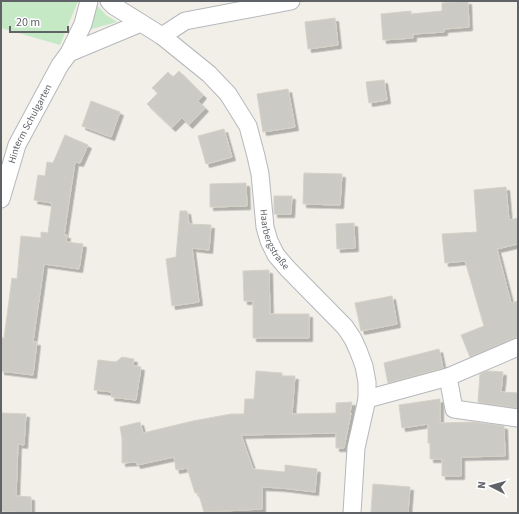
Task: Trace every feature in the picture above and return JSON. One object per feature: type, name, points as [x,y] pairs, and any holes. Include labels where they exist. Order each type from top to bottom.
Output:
[{"type":"street","name":"Hinterm Schulgarten","points":[[1,199],[17,144],[60,65],[69,53],[82,24],[89,1]]},
{"type":"street","name":"Haarbergstraße","points":[[109,1],[114,6],[162,36],[209,74],[228,94],[248,126],[260,174],[264,227],[269,241],[276,254],[287,268],[344,327],[353,339],[364,366],[367,382],[367,399],[356,448],[352,513]]},
{"type":"street","points":[[162,36],[184,21],[251,4],[291,1]]},
{"type":"street","points":[[69,53],[141,23]]},
{"type":"street","points":[[367,399],[448,377],[518,348]]},
{"type":"street","points":[[448,377],[454,410],[518,418]]},
{"type":"green space","points":[[1,1],[78,1],[60,45],[1,28]]},
{"type":"green space","points":[[93,1],[106,15],[117,22],[88,30]]},
{"type":"building","points":[[468,1],[469,27],[444,29],[444,32],[413,34],[413,38],[383,40],[381,14],[411,11],[411,14],[442,11],[442,3]]},
{"type":"building","points":[[335,18],[338,45],[308,49],[305,22]]},
{"type":"building","points":[[179,71],[203,95],[198,101],[205,108],[189,125],[182,118],[172,128],[147,104],[158,93],[152,88],[168,72],[173,77]]},
{"type":"building","points":[[384,80],[387,100],[369,103],[366,82]]},
{"type":"building","points":[[288,89],[295,127],[263,132],[257,94]]},
{"type":"building","points":[[91,101],[120,112],[111,137],[82,126]]},
{"type":"building","points":[[224,129],[232,157],[206,164],[198,136]]},
{"type":"building","points":[[65,135],[88,145],[80,163],[75,162],[64,235],[67,235],[66,242],[83,244],[79,269],[44,264],[33,342],[37,342],[33,375],[1,371],[1,338],[4,338],[12,278],[17,279],[21,236],[41,238],[41,232],[48,233],[52,203],[34,200],[38,175],[45,176],[47,162],[53,163]]},
{"type":"building","points":[[304,173],[342,174],[340,205],[303,204]]},
{"type":"building","points":[[246,183],[247,206],[210,207],[210,184]]},
{"type":"building","points":[[506,187],[509,220],[518,218],[518,244],[497,249],[511,303],[518,301],[518,336],[470,357],[461,335],[484,326],[465,261],[445,263],[442,234],[477,232],[474,190]]},
{"type":"building","points":[[274,196],[292,196],[291,214],[274,214]]},
{"type":"building","points":[[180,211],[187,211],[189,224],[211,225],[209,250],[192,248],[199,302],[172,306],[166,259],[176,257]]},
{"type":"building","points":[[354,223],[355,248],[337,249],[336,224]]},
{"type":"building","points":[[269,270],[270,314],[309,314],[309,338],[253,338],[253,301],[244,301],[243,271]]},
{"type":"building","points":[[392,296],[397,324],[361,331],[355,303]]},
{"type":"building","points":[[439,349],[443,368],[388,383],[384,363]]},
{"type":"building","points":[[122,357],[134,359],[133,366],[141,367],[136,400],[111,397],[112,392],[94,390],[98,360],[116,362]]},
{"type":"building","points":[[256,371],[282,373],[282,376],[295,376],[292,414],[336,413],[336,403],[352,402],[344,448],[336,448],[336,433],[241,435],[253,469],[285,472],[285,465],[317,469],[315,492],[262,487],[262,509],[204,512],[198,492],[195,493],[187,468],[176,470],[174,457],[137,465],[136,462],[122,463],[122,438],[120,427],[140,422],[143,433],[193,421],[231,414],[244,414],[245,399],[254,399]]},
{"type":"building","points":[[488,371],[503,372],[501,392],[518,393],[518,408],[478,402],[480,374]]},
{"type":"building","points":[[440,399],[440,423],[474,422],[504,426],[505,456],[461,457],[461,476],[442,476],[442,459],[430,459],[428,424],[402,428],[399,405]]},
{"type":"building","points":[[1,413],[26,414],[24,445],[18,444],[16,496],[31,497],[31,513],[1,511]]},
{"type":"building","points":[[373,484],[410,487],[408,513],[371,513]]}]
